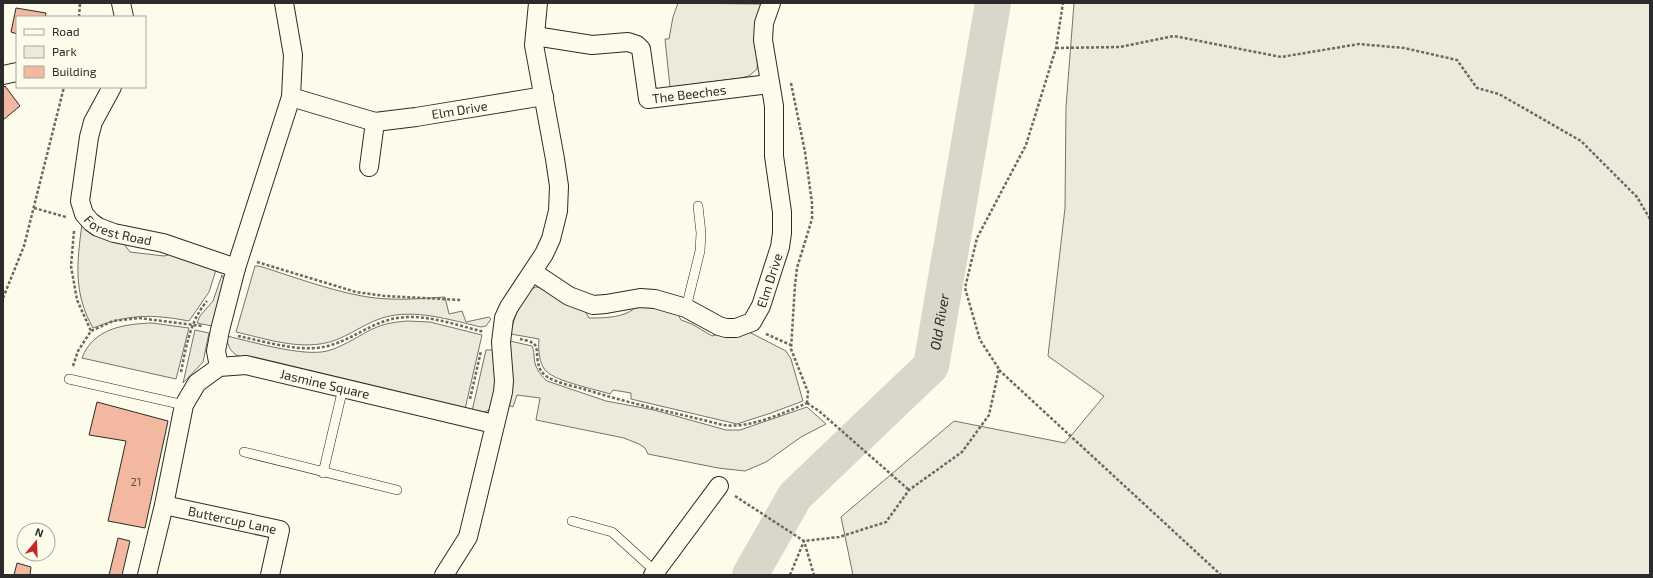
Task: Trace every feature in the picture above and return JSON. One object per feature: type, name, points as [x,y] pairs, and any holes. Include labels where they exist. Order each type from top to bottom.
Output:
[{"type":"street","points":[[121,3],[124,16]]},
{"type":"street","points":[[147,575],[164,505],[184,405],[197,384],[219,367],[216,351],[238,262],[291,97],[293,55],[284,3]]},
{"type":"street","points":[[444,575],[468,537],[494,424],[503,392],[504,381],[493,333],[533,272],[551,239],[558,211],[559,186],[534,45],[538,3]]},
{"type":"street","name":"Elm Drive","points":[[748,324],[756,316],[761,306],[780,247],[782,234],[782,217],[774,156],[774,106],[769,84],[764,40],[764,23],[771,3]]},
{"type":"street","name":"The Beeches","points":[[535,36],[592,45],[628,42],[637,45],[641,49],[648,99],[769,84]]},
{"type":"street","points":[[3,75],[16,72]]},
{"type":"street","name":"Forest Road","points":[[111,88],[93,122],[89,136],[80,201],[84,214],[98,227],[114,233],[163,243],[238,262]]},
{"type":"street","name":"Elm Drive","points":[[291,97],[375,122],[416,117],[544,96]]},
{"type":"street","points":[[369,167],[375,122]]},
{"type":"street","points":[[533,272],[569,296],[593,305],[640,298],[655,299],[686,308],[719,326],[726,328],[736,328],[748,324]]},
{"type":"street","name":"Jasmine Square","points":[[219,367],[246,365],[494,424]]},
{"type":"street","points":[[654,573],[719,486]]},
{"type":"street","name":"Buttercup Lane","points":[[164,505],[280,530],[270,575]]},
{"type":"lane","points":[[686,308],[700,251],[701,233],[698,206]]},
{"type":"lane","points":[[69,379],[184,405]]},
{"type":"lane","points":[[323,473],[343,388]]},
{"type":"lane","points":[[244,452],[323,473],[397,490]]},
{"type":"lane","points":[[572,521],[612,532],[654,573]]},
{"type":"path","points":[[79,16],[80,3]]},
{"type":"path","points":[[1063,3],[1056,48],[1026,145],[977,238],[965,288],[980,340],[999,369],[1221,575]]},
{"type":"path","points":[[1056,48],[1120,47],[1174,36],[1281,57],[1359,44],[1404,48],[1457,60],[1477,88],[1499,94],[1581,141],[1637,198],[1650,219]]},
{"type":"path","points":[[3,298],[24,246],[64,88]]},
{"type":"path","points":[[34,208],[61,216]]},
{"type":"path","points":[[84,214],[74,220],[71,266],[77,300],[91,331]]},
{"type":"path","points":[[238,262],[356,292],[385,296],[462,300]]},
{"type":"path","points":[[180,373],[193,324],[199,311],[210,295]]},
{"type":"path","points":[[69,379],[78,351],[91,331],[113,321],[139,318],[193,324],[220,330],[237,336],[297,347],[315,348],[331,346],[371,327],[396,318],[428,318],[534,343],[536,346],[537,362],[541,371],[546,376],[560,382],[622,401],[734,427],[761,421],[807,403],[819,411],[909,490]]},
{"type":"path","points":[[748,324],[791,345]]},
{"type":"path","points":[[484,339],[493,333]]},
{"type":"path","points":[[466,417],[482,346]]},
{"type":"path","points":[[739,498],[804,541],[839,537],[886,522],[909,490],[962,452],[989,415],[999,369]]},
{"type":"path","points":[[790,575],[804,541]]},
{"type":"path","points":[[804,541],[814,575]]},
{"type":"green space","points":[[678,3],[762,4],[757,69],[749,76],[741,78],[670,87],[665,39],[669,39],[673,17]]},
{"type":"green space","points":[[1074,3],[1650,3],[1650,575],[853,575],[841,517],[954,421],[1065,443],[1104,396],[1048,356],[1065,208],[1066,107]]},
{"type":"green space","points":[[82,224],[124,244],[130,252],[164,256],[173,251],[216,270],[209,292],[189,321],[151,316],[118,320],[93,328],[82,302],[79,290],[78,264]]},
{"type":"green space","points":[[255,266],[341,291],[374,298],[403,299],[445,297],[449,314],[462,311],[466,322],[489,317],[491,319],[486,326],[481,327],[432,316],[407,314],[394,315],[374,321],[337,340],[309,345],[288,344],[236,332]]},
{"type":"green space","points":[[222,275],[224,279],[212,326],[197,323],[200,316],[213,301]]},
{"type":"green space","points":[[536,287],[542,288],[585,311],[589,318],[621,315],[637,306],[676,311],[681,320],[692,324],[712,336],[721,333],[749,332],[786,351],[791,359],[803,401],[737,424],[631,399],[631,393],[613,390],[610,394],[559,379],[546,371],[540,360],[539,339],[511,334],[516,314],[522,301],[531,290]]},
{"type":"green space","points":[[407,321],[430,322],[482,335],[465,409],[241,357],[231,350],[227,340],[227,336],[278,348],[305,352],[327,351],[381,326]]},
{"type":"green space","points":[[152,323],[189,328],[176,379],[82,358],[87,348],[102,334],[121,327]]},
{"type":"green space","points":[[195,330],[209,333],[203,362],[183,383]]},
{"type":"green space","points":[[510,341],[532,346],[534,359],[539,373],[547,381],[606,401],[654,410],[726,430],[740,430],[807,407],[826,424],[801,437],[766,462],[745,471],[718,468],[648,454],[645,448],[639,444],[624,438],[536,420],[540,398],[517,395],[513,407],[509,405],[512,390]]},
{"type":"green space","points":[[486,350],[493,350],[495,382],[493,400],[491,407],[487,411],[472,411]]},
{"type":"building","points":[[16,8],[46,13],[45,16],[16,16],[16,34],[11,32]]},
{"type":"building","points":[[5,86],[20,106],[3,120],[3,88]]},
{"type":"building","points":[[97,402],[168,421],[145,528],[108,521],[126,441],[89,435]]},
{"type":"building","points":[[118,538],[130,541],[122,575],[109,575]]},
{"type":"building","points":[[17,563],[31,567],[30,575],[14,575]]},
{"type":"waterway","name":"Old River","points":[[750,575],[795,496],[931,366],[993,3]]}]
